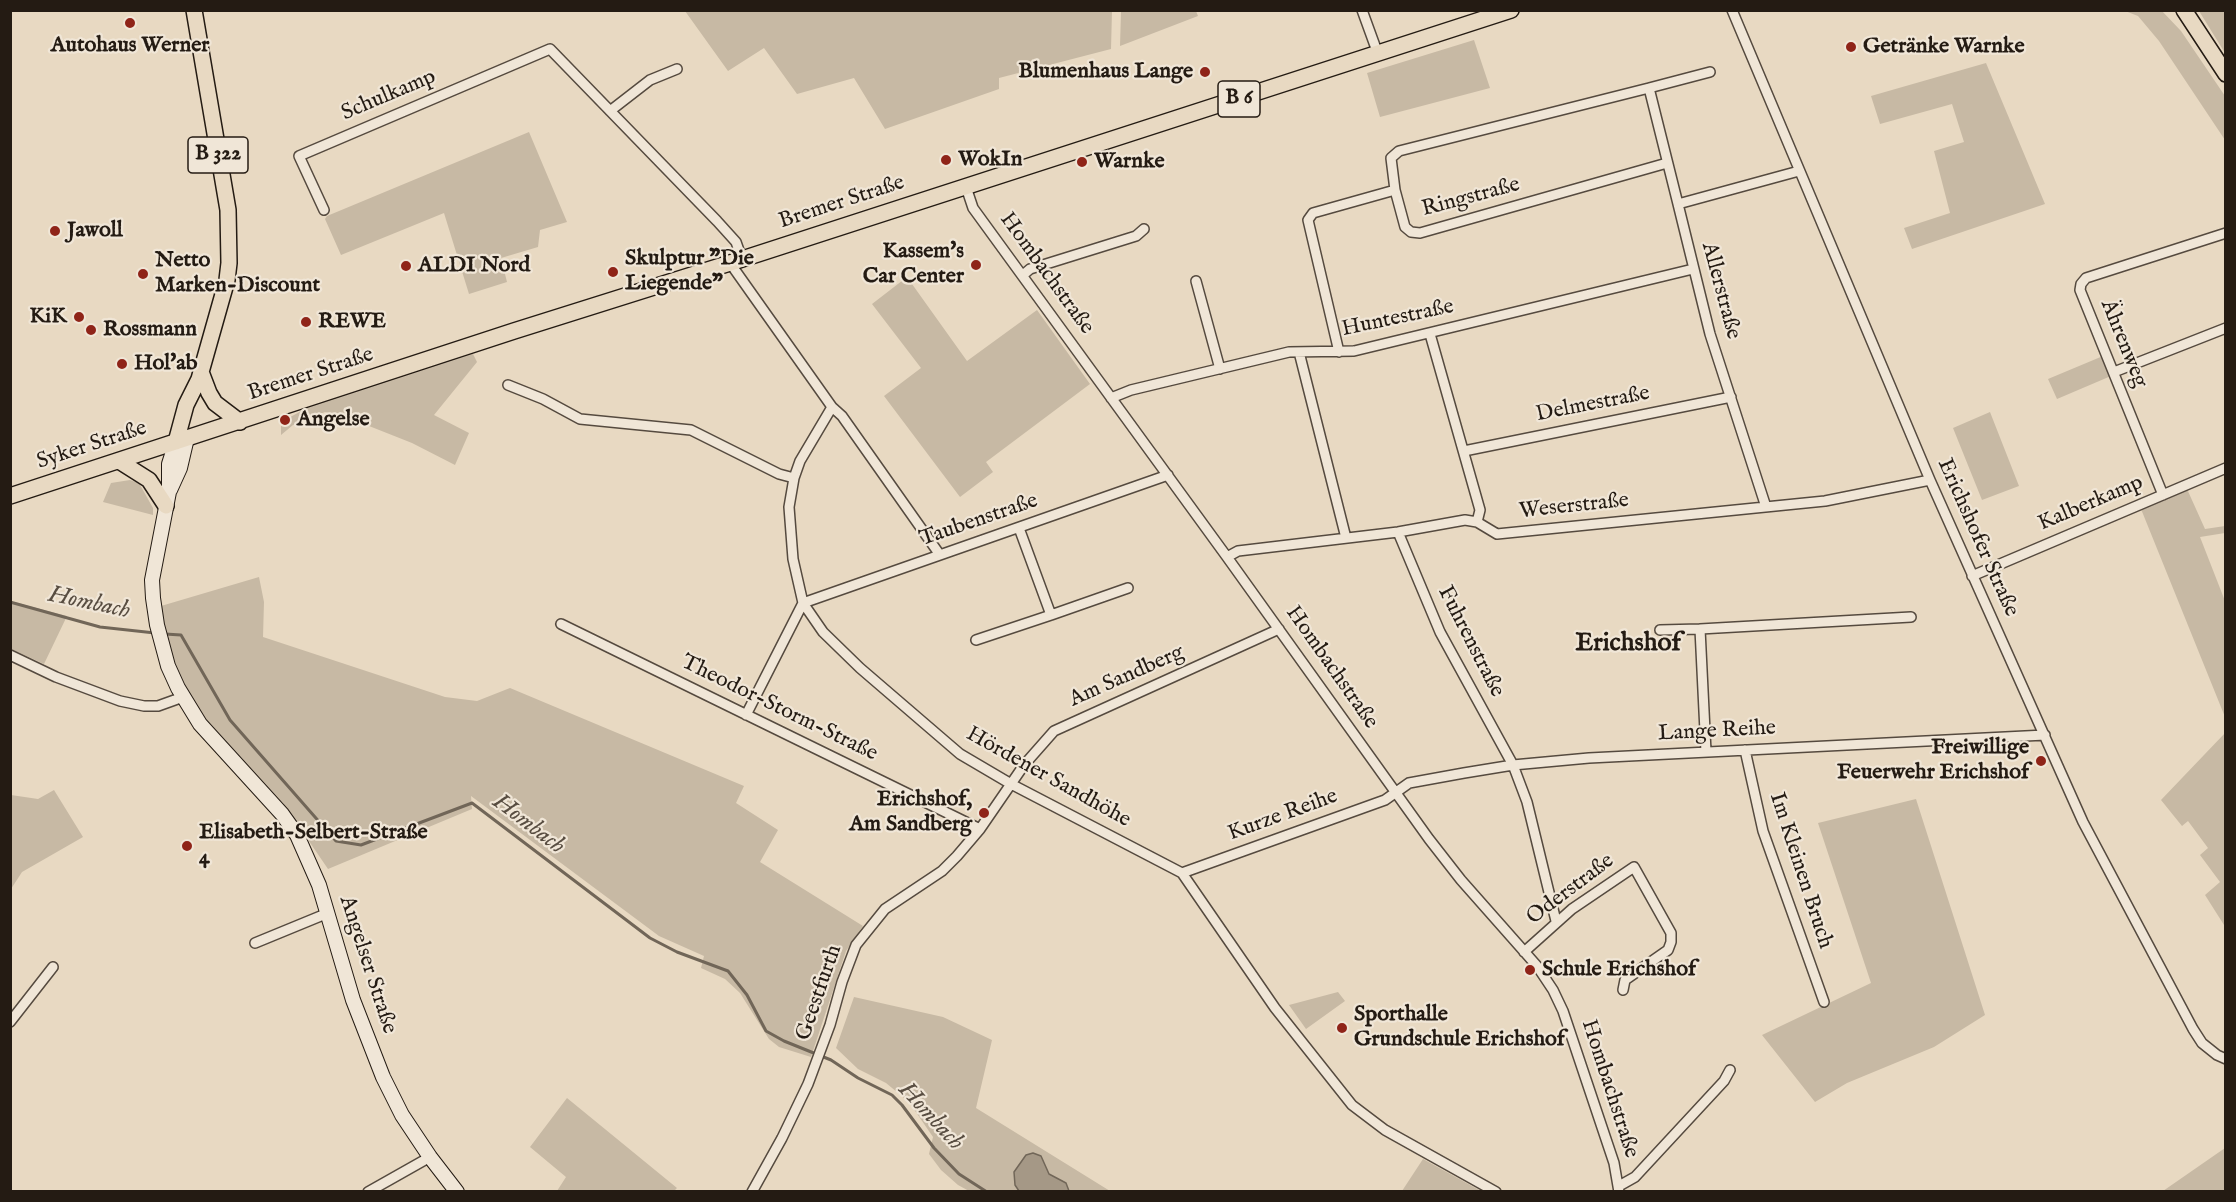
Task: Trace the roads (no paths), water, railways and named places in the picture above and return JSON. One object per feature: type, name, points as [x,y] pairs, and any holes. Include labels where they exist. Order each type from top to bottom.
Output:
[{"type":"main road","name":"B 322","points":[[181,440],[200,390],[200,375],[226,280],[230,241],[228,210],[194,10]]},
{"type":"main road","name":"Bremer Straße","points":[[181,440],[1512,10]]},
{"type":"main road","points":[[2176,10],[2194,27]]},
{"type":"main road","points":[[2184,10],[2226,74]]},
{"type":"main road","points":[[200,375],[215,403],[240,422]]},
{"type":"main road","name":"Syker Straße","points":[[10,496],[181,440]]},
{"type":"main road","name":"Angelser Straße","points":[[181,440],[180,468],[167,499],[152,580],[153,598],[168,666],[183,697],[200,724],[282,814],[297,835],[312,867],[353,1000],[375,1058],[402,1114],[430,1157],[457,1191]]},
{"type":"main road","points":[[119,461],[149,480],[167,499]]},
{"type":"street","points":[[1362,10],[1378,54]]},
{"type":"street","name":"Erichshofer Straße","points":[[1732,10],[1930,480],[2101,859],[2193,1029],[2202,1043],[2226,1059]]},
{"type":"street","name":"Schulkamp","points":[[324,210],[299,156],[550,49],[610,111]]},
{"type":"street","points":[[677,69],[650,80],[610,111],[736,242],[736,261],[831,407],[842,416],[940,555]]},
{"type":"street","name":"Ringstraße","points":[[1667,163],[1420,233],[1411,232],[1405,227],[1395,190],[1391,158],[1399,151],[1710,72]]},
{"type":"street","points":[[1649,88],[1678,204],[1799,171]]},
{"type":"street","name":"Hombachstraße","points":[[966,187],[973,208],[1395,792],[1461,880],[1538,966],[1563,1011],[1614,1163],[1619,1189]]},
{"type":"street","points":[[1339,352],[1308,220],[1313,213],[1395,190]]},
{"type":"street","name":"Allerstraße","points":[[1678,204],[1710,334],[1766,507]]},
{"type":"street","points":[[1023,275],[1030,269],[1136,236],[1144,229]]},
{"type":"street","name":"Ährenweg","points":[[2163,495],[2080,290],[2081,284],[2086,278],[2226,233]]},
{"type":"street","name":"Huntestraße","points":[[1111,398],[1131,390],[1289,352],[1354,351],[1693,269]]},
{"type":"street","points":[[1196,281],[1220,369]]},
{"type":"street","points":[[2114,372],[2226,328]]},
{"type":"street","points":[[1430,334],[1480,510],[1477,522]]},
{"type":"street","points":[[1299,352],[1346,538]]},
{"type":"street","points":[[508,385],[543,399],[580,419],[691,430],[779,474],[794,478]]},
{"type":"street","name":"Delmestraße","points":[[1464,451],[1731,397]]},
{"type":"street","name":"Hördener Sandhöhe","points":[[831,407],[800,461],[794,478],[789,507],[793,560],[803,603],[823,632],[945,743],[1011,784],[1182,873],[1275,1008],[1352,1105],[1384,1130],[1496,1191]]},
{"type":"street","name":"Kalberkamp","points":[[1972,576],[2226,468]]},
{"type":"street","name":"Taubenstraße","points":[[803,603],[1168,475]]},
{"type":"street","name":"Weserstraße","points":[[1227,557],[1238,551],[1398,532],[1465,520],[1477,522],[1497,534],[1826,501],[1930,480]]},
{"type":"street","points":[[1019,528],[1051,615]]},
{"type":"street","name":"Fuhrenstraße","points":[[1398,532],[1440,632],[1513,765],[1527,802],[1556,921]]},
{"type":"street","points":[[976,640],[1128,588]]},
{"type":"street","points":[[747,715],[803,603]]},
{"type":"street","points":[[1660,630],[1911,617]]},
{"type":"street","name":"Theodor-Storm-Straße","points":[[561,624],[981,829]]},
{"type":"street","name":"Am Sandberg","points":[[1011,784],[1024,765],[1054,731],[1279,629]]},
{"type":"street","points":[[1700,629],[1706,752]]},
{"type":"street","points":[[10,655],[120,701],[144,706],[158,706],[183,697]]},
{"type":"street","name":"Lange Reihe","points":[[1395,792],[1409,783],[1513,765],[1589,758],[2045,735]]},
{"type":"street","name":"Im Kleinen Bruch","points":[[1745,750],[1763,831],[1824,1002]]},
{"type":"street","name":"Geestfurth","points":[[752,1191],[782,1138],[820,1054],[856,945],[885,909],[942,872],[981,829],[1011,784]]},
{"type":"street","name":"Kurze Reihe","points":[[1182,873],[1385,800],[1395,792]]},
{"type":"street","name":"Oderstraße","points":[[1524,951],[1556,921],[1634,867],[1671,933],[1671,942],[1668,950],[1625,980],[1623,990]]},
{"type":"street","points":[[255,943],[328,913]]},
{"type":"street","points":[[10,1022],[53,967]]},
{"type":"street","points":[[1619,1189],[1635,1177],[1724,1081],[1730,1070]]},
{"type":"street","points":[[368,1191],[430,1157]]},
{"type":"waterway","name":"Hombach","points":[[10,602],[100,627],[155,633]]},
{"type":"waterway","name":"Hombach","points":[[165,634],[181,635],[230,720],[336,841],[361,845],[472,803],[650,938],[677,952],[728,971],[747,995],[766,1031],[831,1060],[858,1078],[892,1095],[934,1148],[959,1174],[987,1192]]},
{"type":"place","name":"Autohaus Werner","points":[[130,23]]},
{"type":"place","name":"Getränke Warnke","points":[[1851,47]]},
{"type":"place","name":"Blumenhaus Lange","points":[[1205,72]]},
{"type":"place","name":"WokIn","points":[[946,160]]},
{"type":"place","name":"Warnke","points":[[1082,162]]},
{"type":"place","name":"Jawoll","points":[[55,231]]},
{"type":"place","name":"Kassem's Car Center","points":[[976,265]]},
{"type":"place","name":"ALDI Nord","points":[[406,266]]},
{"type":"place","name":"Skulptur \"Die Liegende\"","points":[[613,272]]},
{"type":"place","name":"Netto Marken-Discount","points":[[143,274]]},
{"type":"place","name":"KiK","points":[[79,317]]},
{"type":"place","name":"REWE","points":[[306,322]]},
{"type":"place","name":"Rossmann","points":[[91,330]]},
{"type":"place","name":"Hol'ab","points":[[122,364]]},
{"type":"place","name":"Angelse","points":[[285,420]]},
{"type":"place","name":"Freiwillige Feuerwehr Erichshof","points":[[2041,761]]},
{"type":"place","name":"Erichshof, Am Sandberg","points":[[984,813]]},
{"type":"place","name":"Elisabeth-Selbert-Straße 4","points":[[187,846]]},
{"type":"place","name":"Schule Erichshof","points":[[1530,970]]},
{"type":"place","name":"Sporthalle Grundschule Erichshof","points":[[1342,1028]]},
{"type":"district","name":"Erichshof","points":[[1628,645]]}]
